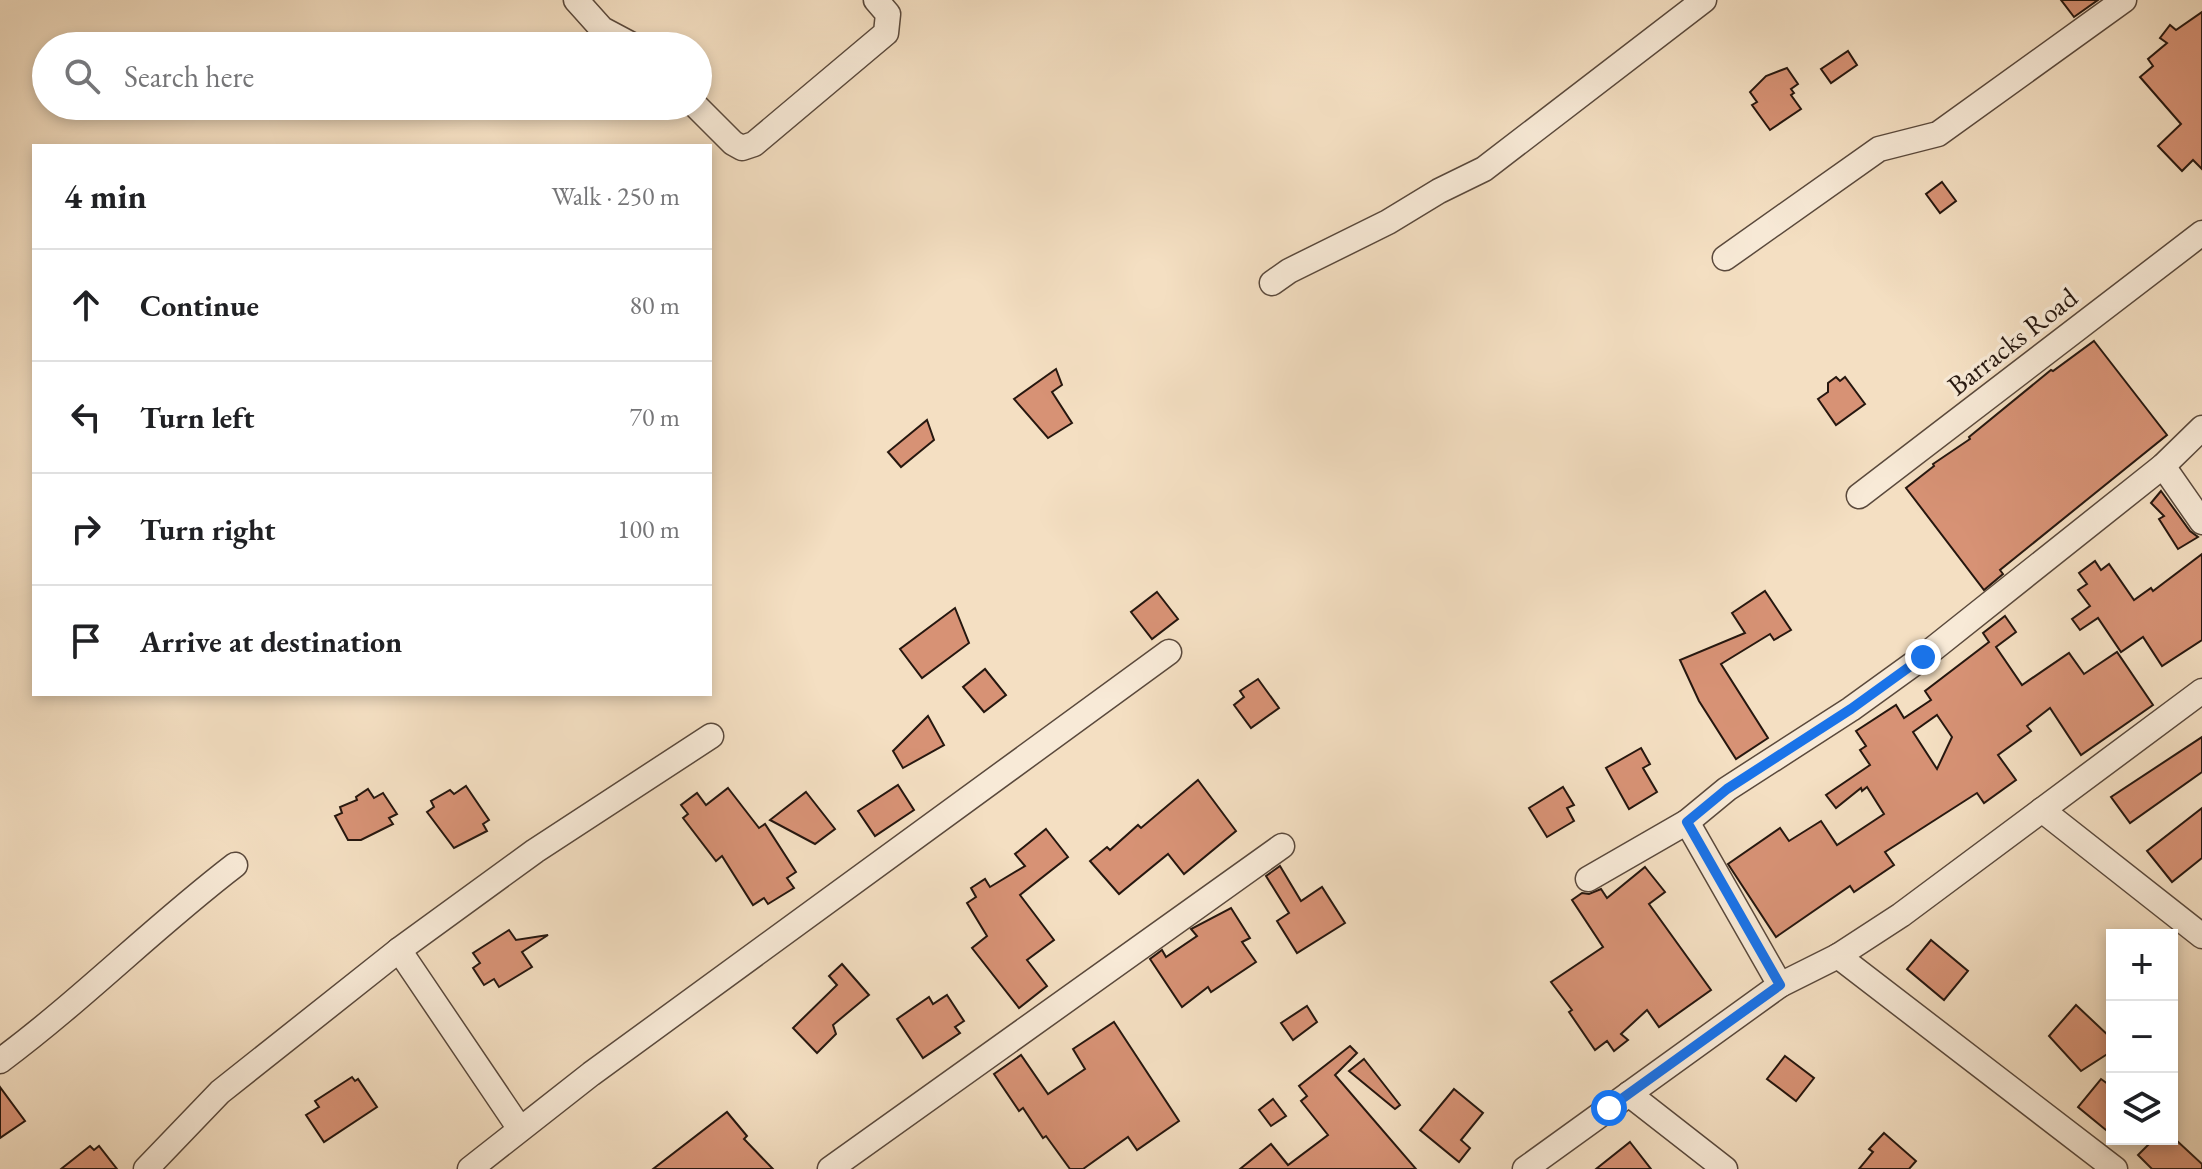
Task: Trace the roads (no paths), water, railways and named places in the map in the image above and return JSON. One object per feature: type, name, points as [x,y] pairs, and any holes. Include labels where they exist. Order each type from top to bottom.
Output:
[{"type":"street","points":[[576,0],[608,32]]},
{"type":"street","points":[[710,120],[742,148],[754,144],[886,33],[888,14],[876,0]]},
{"type":"street","points":[[1272,283],[1289,271],[1388,222],[1439,191],[1484,169],[1704,0]]},
{"type":"street","points":[[1725,258],[1879,149],[1938,134],[2124,0]]},
{"type":"street","name":"Barracks Road","points":[[1859,496],[2202,233]]},
{"type":"street","points":[[1588,879],[1687,822],[1727,789],[1851,709],[1923,657],[2163,466],[2202,428]]},
{"type":"street","points":[[2163,466],[2202,522]]},
{"type":"street","points":[[470,1169],[604,1064],[1169,652]]},
{"type":"street","points":[[1525,1169],[1780,985],[1838,956],[1901,915],[2202,691]]},
{"type":"street","points":[[146,1169],[220,1092],[399,950],[535,851],[711,736]]},
{"type":"street","points":[[2042,810],[2202,936]]},
{"type":"street","points":[[1687,822],[1780,985]]},
{"type":"street","points":[[830,1169],[1282,846]]},
{"type":"street","points":[[0,1061],[42,1030],[178,908],[235,865]]},
{"type":"street","points":[[399,950],[520,1129]]},
{"type":"street","points":[[1838,956],[2115,1169]]},
{"type":"street","points":[[1629,1094],[1725,1169]]}]
